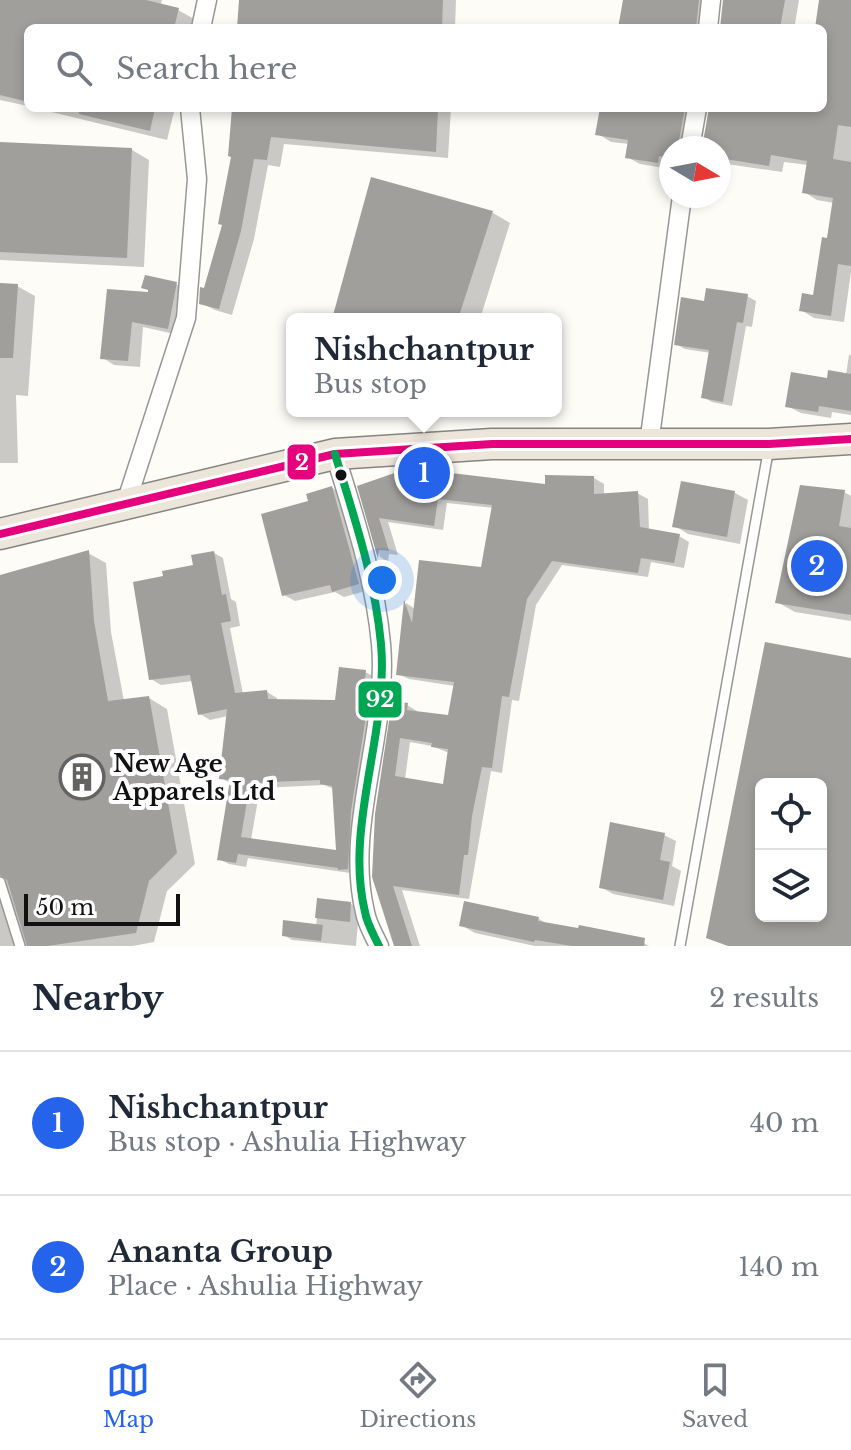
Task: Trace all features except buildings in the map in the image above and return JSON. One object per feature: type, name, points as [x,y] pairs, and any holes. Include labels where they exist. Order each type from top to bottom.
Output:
[{"type":"highway","points":[[0,534],[335,454],[492,444],[769,444],[851,439]]},
{"type":"street","points":[[202,24],[207,0]]},
{"type":"street","points":[[708,24],[711,0]]},
{"type":"street","points":[[126,503],[186,318],[197,179],[190,112]]},
{"type":"street","points":[[692,136],[696,112]]},
{"type":"street","points":[[649,444],[680,208]]},
{"type":"street","points":[[335,454],[369,566],[381,645],[380,713],[359,852],[365,913],[379,946]]},
{"type":"lane","points":[[680,946],[769,444]]},
{"type":"lane","points":[[0,882],[20,946]]},
{"type":"transit line","name":"2","points":[[0,534],[335,454],[492,444],[769,444],[851,439]]},
{"type":"transit line","name":"92","points":[[335,454],[369,571],[381,644],[379,711],[360,846],[360,879],[365,912],[379,946]]},
{"type":"place","name":"Nishchantpur","points":[[424,473]]},
{"type":"place","name":"Ananta Group","points":[[817,566]]},
{"type":"place","name":"New Age Apparels Ltd","points":[[82,777]]}]
